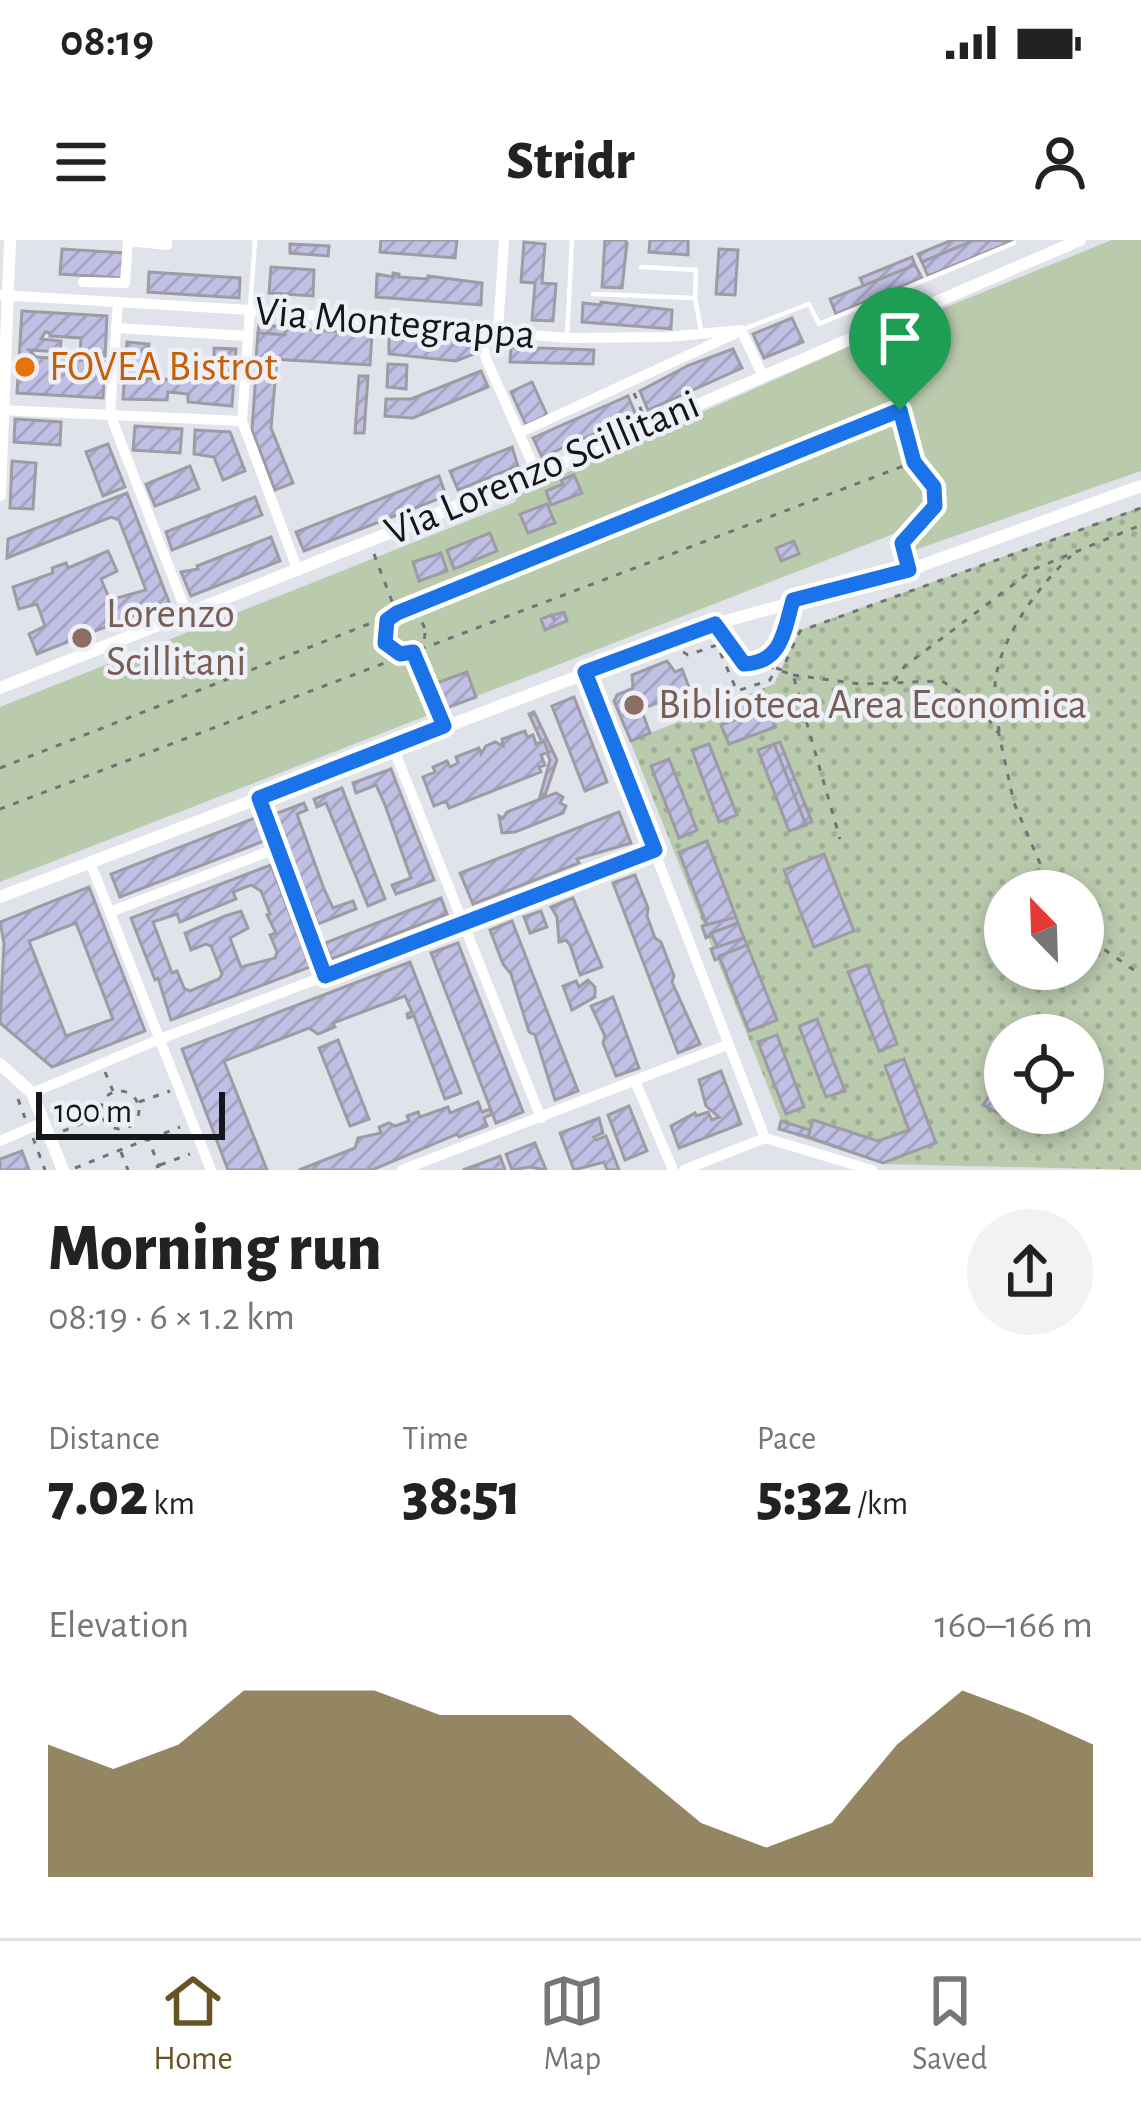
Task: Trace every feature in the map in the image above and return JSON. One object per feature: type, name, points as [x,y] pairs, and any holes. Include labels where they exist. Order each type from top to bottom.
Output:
[{"type":"street","points":[[0,495],[4,296],[10,240]]},
{"type":"street","points":[[83,282],[125,283],[128,241],[167,245],[167,240]]},
{"type":"street","points":[[498,330],[504,240]]},
{"type":"street","name":"Via Lorenzo Scillitani","points":[[0,688],[537,474],[1080,240]]},
{"type":"street","name":"Via Montegrappa","points":[[4,296],[250,310],[567,338],[741,330]]},
{"type":"street","points":[[118,302],[110,414],[187,614]]},
{"type":"street","points":[[250,310],[242,422],[298,571]]},
{"type":"street","points":[[116,328],[248,336]]},
{"type":"street","points":[[478,328],[487,361],[537,474]]},
{"type":"street","points":[[741,330],[761,374]]},
{"type":"street","name":"Via Lorenzo Scillitani","points":[[519,433],[741,330]]},
{"type":"street","points":[[2,410],[242,422]]},
{"type":"street","points":[[0,897],[715,624],[909,570],[1141,487]]},
{"type":"street","points":[[585,672],[765,1138]]},
{"type":"street","points":[[392,745],[541,1118]]},
{"type":"street","points":[[259,798],[325,976]]},
{"type":"street","points":[[110,912],[278,848]]},
{"type":"street","points":[[32,1093],[655,850]]},
{"type":"street","points":[[90,862],[211,1170]]},
{"type":"street","points":[[408,1169],[727,1045]]},
{"type":"street","points":[[0,1064],[32,1093],[67,1170]]},
{"type":"street","points":[[635,1081],[673,1170]]},
{"type":"street","points":[[0,1141],[47,1129]]},
{"type":"street","points":[[684,1170],[765,1138],[872,1170]]},
{"type":"lane","points":[[250,310],[255,240]]},
{"type":"lane","points":[[567,338],[572,240]]},
{"type":"lane","name":"Via Lorenzo Scillitani","points":[[741,330],[808,304],[819,324],[1014,243]]},
{"type":"lane","points":[[641,267],[696,270],[695,298],[702,333]]},
{"type":"lane","points":[[593,294],[695,298]]},
{"type":"lane","points":[[715,624],[744,664],[761,664],[779,650],[793,600]]},
{"type":"path","points":[[629,382],[648,424]]},
{"type":"path","points":[[0,768],[900,410],[914,462],[934,487],[935,506],[902,543],[909,570]]},
{"type":"path","points":[[0,809],[914,462]]},
{"type":"path","points":[[761,664],[782,670],[800,631],[1141,508]]},
{"type":"path","points":[[893,683],[905,666],[1034,569],[1141,525]]},
{"type":"path","points":[[374,541],[374,556],[397,613]]},
{"type":"path","points":[[1043,870],[1014,803],[994,682],[1017,622],[1046,579],[1077,552]]},
{"type":"path","points":[[397,613],[416,616],[425,627],[424,642],[413,652],[400,654],[385,643],[384,626],[397,613]]},
{"type":"path","points":[[413,652],[444,726]]},
{"type":"path","points":[[776,668],[793,675],[860,684],[942,682],[977,703],[999,734]]},
{"type":"path","points":[[793,675],[840,839]]},
{"type":"path","points":[[1104,949],[1141,974]]},
{"type":"path","points":[[102,1064],[113,1093]]},
{"type":"path","points":[[138,1103],[179,1087]]},
{"type":"path","points":[[126,1092],[138,1103],[138,1115],[127,1128],[109,1126],[103,1115],[104,1100],[113,1093],[126,1092]]},
{"type":"path","points":[[47,1129],[103,1115]]},
{"type":"path","points":[[67,1170],[193,1122]]},
{"type":"path","points":[[127,1128],[134,1145]]},
{"type":"path","points":[[148,1139],[159,1166]]},
{"type":"path","points":[[148,1170],[203,1149]]},
{"type":"path","points":[[121,1150],[128,1170]]},
{"type":"green space","points":[[1112,240],[1141,240],[1141,471],[906,553],[896,533],[0,882],[0,707],[515,502],[519,494],[857,343]]},
{"type":"green space","points":[[1141,507],[1141,1170],[882,1164],[778,1130],[781,1120],[630,741],[774,684],[800,630]]},
{"type":"building","points":[[381,240],[457,240],[455,258],[380,252]]},
{"type":"building","points":[[605,240],[627,243],[622,288],[602,287]]},
{"type":"building","points":[[650,240],[688,240],[688,255],[649,252]]},
{"type":"building","points":[[952,240],[975,240],[922,262],[918,254]]},
{"type":"building","points":[[975,240],[1013,241],[928,276],[922,262]]},
{"type":"building","points":[[524,242],[545,244],[542,283],[556,284],[553,321],[532,320],[535,283],[521,282]]},
{"type":"building","points":[[290,244],[329,246],[328,256],[290,253]]},
{"type":"building","points":[[62,249],[124,253],[123,278],[60,274]]},
{"type":"building","points":[[719,249],[738,250],[735,295],[716,294]]},
{"type":"building","points":[[912,257],[915,265],[864,287],[860,278]]},
{"type":"building","points":[[915,265],[922,278],[836,314],[830,299]]},
{"type":"building","points":[[271,267],[314,270],[313,296],[269,293]]},
{"type":"building","points":[[149,272],[240,278],[239,298],[148,292]]},
{"type":"building","points":[[393,273],[482,283],[481,305],[376,297],[377,274],[393,277]]},
{"type":"building","points":[[583,303],[672,310],[671,329],[582,322]]},
{"type":"building","points":[[22,311],[107,316],[105,356],[80,355],[81,338],[45,332],[41,339],[61,341],[60,352],[29,350],[36,357],[105,362],[103,398],[17,393]]},
{"type":"building","points":[[792,318],[803,342],[764,358],[753,334]]},
{"type":"building","points":[[259,325],[286,327],[285,335],[258,333]]},
{"type":"building","points":[[286,328],[372,334],[370,365],[256,358],[258,333],[285,335]]},
{"type":"building","points":[[389,335],[469,341],[474,354],[456,361],[389,354]]},
{"type":"building","points":[[127,342],[149,344],[143,378],[214,382],[214,348],[236,349],[232,406],[188,402],[188,394],[168,392],[167,400],[123,399]]},
{"type":"building","points":[[511,347],[594,350],[593,364],[510,362]]},
{"type":"building","points":[[733,349],[742,368],[648,410],[640,391]]},
{"type":"building","points":[[257,358],[277,359],[271,428],[293,483],[275,490],[252,430]]},
{"type":"building","points":[[388,364],[407,365],[406,389],[387,387]]},
{"type":"building","points":[[481,371],[488,387],[413,418],[385,416],[386,399],[411,399]]},
{"type":"building","points":[[359,376],[368,376],[364,433],[355,433]]},
{"type":"building","points":[[532,382],[547,415],[526,425],[511,392]]},
{"type":"building","points":[[628,396],[636,415],[542,457],[533,438]]},
{"type":"building","points":[[15,419],[61,422],[60,445],[14,442]]},
{"type":"building","points":[[135,426],[182,429],[180,453],[133,450]]},
{"type":"building","points":[[195,430],[230,432],[245,471],[223,480],[214,457],[194,454]]},
{"type":"building","points":[[108,444],[125,487],[103,496],[86,452]]},
{"type":"building","points":[[512,447],[518,466],[458,490],[450,471]]},
{"type":"building","points":[[12,461],[36,463],[33,509],[10,508]]},
{"type":"building","points":[[190,466],[199,489],[155,506],[146,484]]},
{"type":"building","points":[[574,475],[582,493],[551,505],[546,491]]},
{"type":"building","points":[[439,476],[446,496],[304,551],[296,532]]},
{"type":"building","points":[[127,493],[169,602],[37,654],[29,634],[45,626],[37,604],[19,609],[13,587],[53,573],[52,568],[66,563],[68,568],[108,551],[117,571],[101,579],[110,600],[146,590],[119,520],[111,517],[7,558],[8,539]]},
{"type":"building","points":[[255,497],[262,515],[172,550],[166,532]]},
{"type":"building","points":[[547,504],[555,523],[528,533],[520,514]]},
{"type":"building","points":[[490,533],[497,551],[454,569],[447,550]]},
{"type":"building","points":[[271,537],[280,561],[191,596],[181,572]]},
{"type":"building","points":[[794,541],[799,554],[781,561],[776,548]]},
{"type":"building","points":[[441,553],[447,571],[419,581],[413,562]]},
{"type":"building","points":[[564,612],[567,621],[545,630],[541,619],[551,615],[555,621],[553,615]]},
{"type":"building","name":"Biblioteca Area Economica","points":[[667,661],[675,672],[682,669],[693,698],[687,700],[683,693],[641,709],[650,733],[631,741],[614,701],[633,688],[632,675]]},
{"type":"building","points":[[467,672],[476,697],[441,710],[431,685]]},
{"type":"building","points":[[574,697],[607,782],[585,791],[552,706]]},
{"type":"building","points":[[768,708],[775,727],[729,744],[721,725]]},
{"type":"building","points":[[534,712],[557,760],[544,798],[539,800],[550,760],[529,714]]},
{"type":"building","points":[[525,731],[536,744],[544,741],[548,752],[541,755],[545,765],[539,767],[541,772],[449,808],[446,801],[434,806],[423,777],[435,772],[433,767],[447,761],[450,767],[458,763],[456,757],[479,748],[481,754],[495,742],[503,746],[502,739]]},
{"type":"building","points":[[780,742],[812,822],[805,824],[774,744]]},
{"type":"building","points":[[709,744],[737,815],[719,822],[692,750]]},
{"type":"building","points":[[774,744],[806,825],[789,831],[758,750]]},
{"type":"building","points":[[669,759],[697,830],[679,838],[651,766]]},
{"type":"building","points":[[391,769],[434,880],[396,894],[392,885],[411,878],[385,805],[376,785],[356,793],[353,783]]},
{"type":"building","points":[[342,788],[385,899],[368,906],[326,803],[317,807],[314,799]]},
{"type":"building","points":[[556,793],[563,797],[563,813],[502,833],[499,816]]},
{"type":"building","points":[[304,803],[307,810],[297,814],[333,908],[353,901],[356,909],[318,924],[275,814]]},
{"type":"building","points":[[619,812],[631,843],[577,859],[579,863],[473,904],[460,873]]},
{"type":"building","points":[[255,818],[264,841],[120,897],[111,874]]},
{"type":"building","points":[[707,841],[736,917],[708,928],[679,852]]},
{"type":"building","points":[[824,854],[854,931],[814,947],[784,870]]},
{"type":"building","points":[[271,865],[310,967],[171,1020],[131,918]],"holes":[[[251,885],[261,891],[276,933],[270,935],[275,958],[241,967],[230,938],[248,928],[241,911],[225,916],[185,933],[191,950],[211,946],[222,974],[190,991],[184,988],[177,971],[172,973],[153,922],[177,914],[180,922],[236,899],[233,892]]]},
{"type":"building","points":[[635,875],[655,938],[661,942],[672,982],[700,1044],[678,1053],[613,883]]},
{"type":"building","points":[[89,887],[145,1031],[52,1067],[0,1023],[4,943],[0,922]],"holes":[[[76,923],[113,1019],[66,1036],[29,941]]]},
{"type":"building","points":[[441,898],[447,914],[331,959],[325,943]]},
{"type":"building","points":[[573,898],[602,967],[580,975],[570,945],[566,940],[559,942],[557,917],[551,907]]},
{"type":"building","points":[[541,911],[547,927],[530,933],[524,917]]},
{"type":"building","points":[[736,917],[738,923],[706,938],[702,926]]},
{"type":"building","points":[[512,921],[578,1091],[555,1100],[535,1035],[529,1032],[511,974],[490,930]]},
{"type":"building","points":[[738,923],[744,938],[718,948],[711,933]]},
{"type":"building","points":[[744,938],[747,945],[715,960],[711,949]]},
{"type":"building","points":[[458,943],[523,1112],[496,1123],[431,953]]},
{"type":"building","points":[[747,945],[777,1020],[749,1031],[719,956]]},
{"type":"building","points":[[410,962],[461,1093],[445,1099],[414,1016],[408,1018],[412,1012],[405,996],[333,1023],[335,1027],[318,1034],[309,1028],[224,1061],[267,1170],[228,1170],[182,1049]]},
{"type":"building","points":[[867,965],[897,1044],[879,1051],[848,972]]},
{"type":"building","points":[[588,980],[595,987],[595,997],[572,1010],[563,986],[576,981],[579,987]]},
{"type":"building","points":[[613,997],[639,1068],[616,1076],[591,1006]]},
{"type":"building","points":[[817,1019],[845,1091],[826,1097],[799,1026]]},
{"type":"building","points":[[777,1035],[804,1107],[786,1114],[758,1042]]},
{"type":"building","points":[[338,1040],[369,1119],[350,1126],[319,1048]]},
{"type":"building","points":[[904,1059],[936,1143],[883,1163],[808,1137],[813,1120],[878,1141],[909,1130],[885,1066]]},
{"type":"building","points":[[721,1071],[741,1124],[679,1148],[671,1126],[695,1113],[708,1112],[712,1120],[719,1117],[706,1106],[699,1080]]},
{"type":"building","points":[[478,1102],[482,1112],[490,1109],[492,1114],[484,1118],[487,1126],[459,1137],[372,1170],[299,1170],[355,1148],[358,1138],[381,1133],[379,1127],[409,1121],[407,1116],[418,1112],[420,1117],[448,1107],[450,1113]]},
{"type":"building","points":[[629,1106],[647,1151],[625,1160],[608,1115]]},
{"type":"building","points":[[599,1118],[603,1133],[594,1137],[606,1136],[619,1170],[607,1170],[604,1162],[574,1170],[560,1133]]},
{"type":"building","points":[[781,1121],[810,1130],[808,1137],[779,1129]]},
{"type":"building","points":[[535,1143],[546,1170],[512,1170],[506,1154]]},
{"type":"building","points":[[22,1151],[29,1170],[0,1170],[0,1159]]},
{"type":"building","points":[[498,1157],[505,1170],[463,1170]]},
{"type":"place","name":"FOVEA Bistrot","points":[[25,367]]},
{"type":"place","name":"Lorenzo Scillitani","points":[[82,638]]},
{"type":"place","name":"Biblioteca Area Economica","points":[[634,705]]},
{"type":"route","points":[[900,410],[914,462],[934,487],[935,506],[902,543],[909,570],[793,600],[779,650],[761,664],[744,664],[715,624],[585,672],[655,850],[325,976],[259,798],[444,726],[413,652],[400,654],[385,643],[387,620],[900,410]]}]
